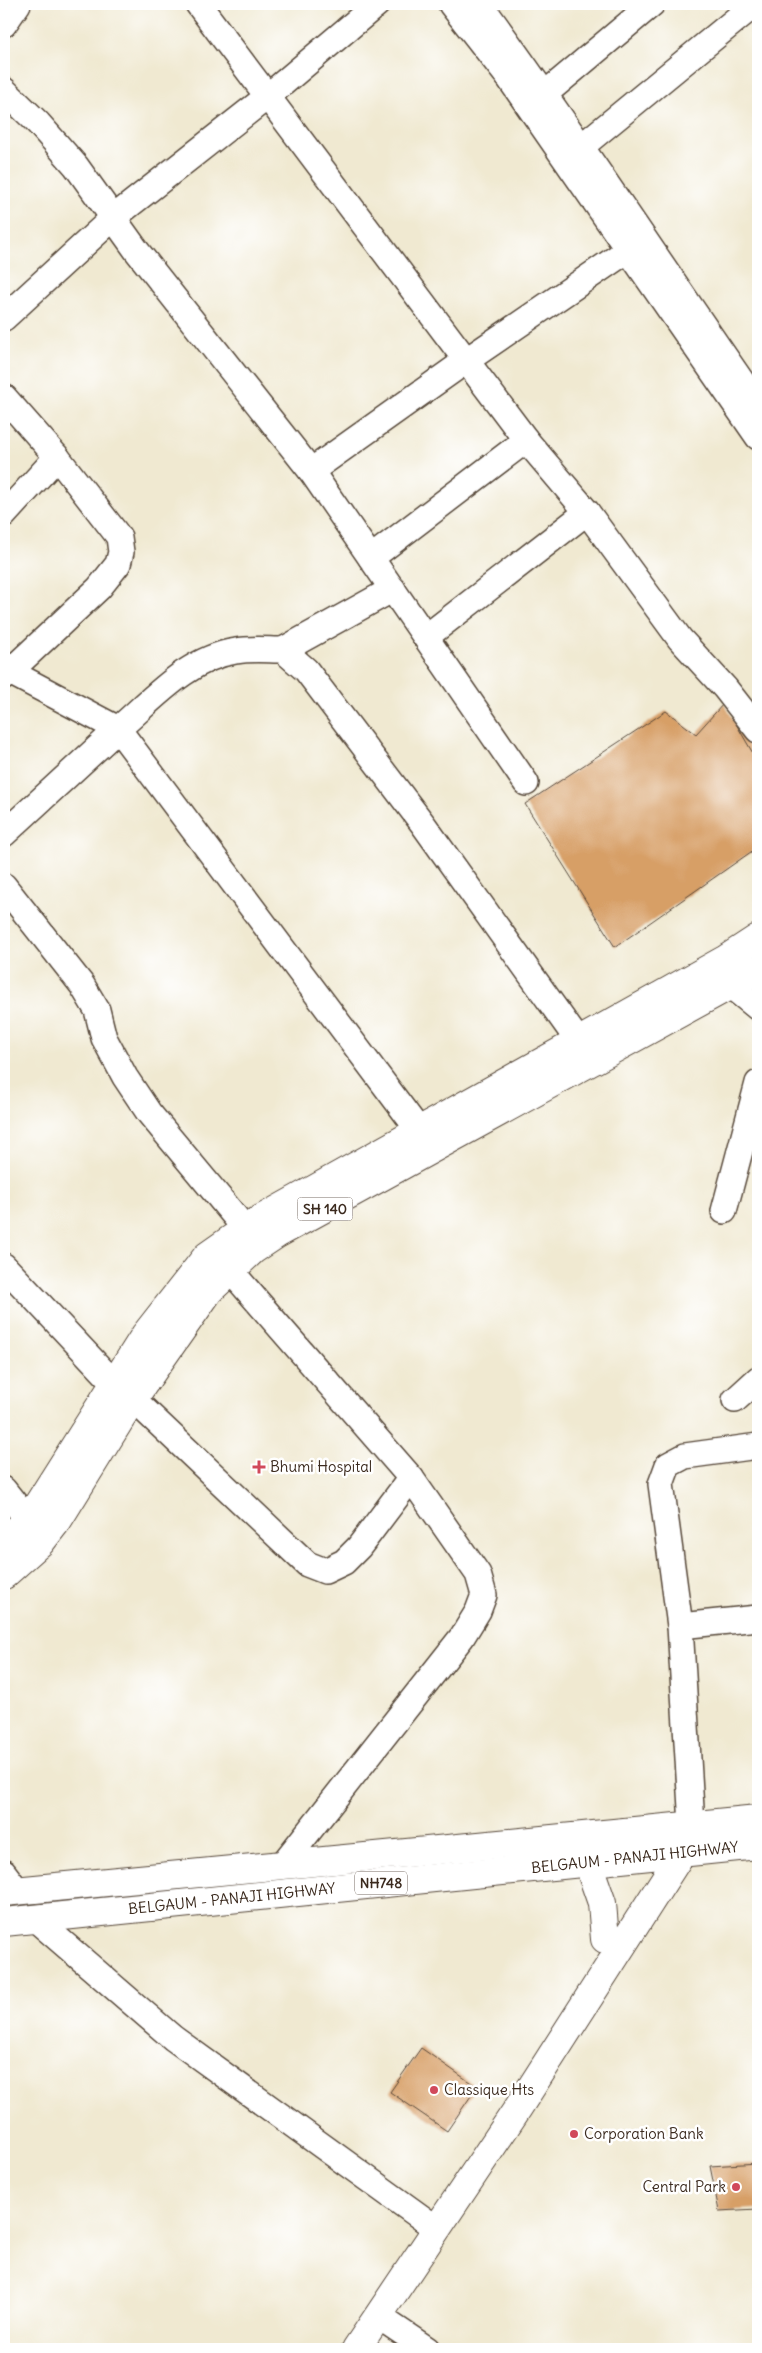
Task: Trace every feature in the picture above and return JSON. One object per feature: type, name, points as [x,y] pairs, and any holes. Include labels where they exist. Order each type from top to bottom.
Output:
[{"type":"main road","name":"SH 140","points":[[4,1541],[28,1520],[124,1391],[209,1291],[230,1270],[253,1237],[420,1132],[726,960],[758,938]]},
{"type":"main road","name":"SH 140","points":[[4,1574],[41,1542],[58,1520],[124,1391],[145,1335],[198,1266],[218,1247],[253,1237],[589,1062],[758,970]]},
{"type":"main road","name":"BELGAUM - PANAJI HIGHWAY","points":[[8,1885],[283,1864],[758,1819]]},
{"type":"main road","points":[[356,2349],[512,2116],[669,1855],[680,1827]]},
{"type":"main road","name":"BELGAUM - PANAJI HIGHWAY","points":[[4,1922],[758,1845]]},
{"type":"main road","points":[[338,2349],[426,2221],[605,1939],[669,1855]]},
{"type":"main road","points":[[588,1863],[602,1903],[605,1939]]},
{"type":"street","points":[[4,24],[18,4]]},
{"type":"street","points":[[198,4],[526,440],[587,512],[680,639],[725,688],[758,730]]},
{"type":"street","points":[[4,318],[113,218],[268,96],[377,4]]},
{"type":"street","points":[[451,4],[509,78],[574,153],[643,239],[758,405]]},
{"type":"street","points":[[546,93],[652,4]]},
{"type":"street","points":[[574,153],[755,4]]},
{"type":"street","points":[[486,6],[546,93],[574,153],[628,250],[758,437]]},
{"type":"street","points":[[4,90],[38,123],[76,166],[113,218],[312,471],[526,783]]},
{"type":"street","points":[[312,471],[467,360],[628,250]]},
{"type":"street","points":[[4,397],[58,457],[119,537],[121,552],[118,564],[99,588],[7,674],[118,729],[420,1132]]},
{"type":"street","points":[[371,558],[526,440]]},
{"type":"street","points":[[4,515],[58,457]]},
{"type":"street","points":[[426,637],[587,512]]},
{"type":"street","points":[[4,834],[118,729],[189,669],[214,657],[237,650],[283,650],[393,589]]},
{"type":"street","points":[[283,650],[306,670],[423,824],[579,1042]]},
{"type":"street","points":[[4,886],[82,985],[97,1010],[104,1038],[124,1078],[149,1113],[253,1237]]},
{"type":"street","points":[[731,986],[758,1008]]},
{"type":"street","points":[[724,1212],[758,1083]]},
{"type":"street","points":[[4,1266],[124,1391],[306,1564],[325,1571],[344,1562],[359,1548],[411,1478]]},
{"type":"street","points":[[230,1270],[411,1478],[478,1574],[484,1595],[462,1636],[283,1864]]},
{"type":"street","points":[[736,1400],[758,1379]]},
{"type":"street","points":[[680,1827],[680,1626],[661,1484],[668,1464],[685,1456],[758,1446]]},
{"type":"street","points":[[4,1490],[28,1520]]},
{"type":"street","points":[[680,1626],[758,1618]]},
{"type":"street","points":[[34,1918],[173,2038],[426,2221]]},
{"type":"street","points":[[378,2316],[427,2349]]},
{"type":"building","points":[[724,703],[758,762],[758,847],[615,947],[525,804],[666,711],[696,734]]},
{"type":"building","name":"Classique Hts","points":[[421,2048],[477,2087],[447,2131],[390,2092]]},
{"type":"building","name":"Central Park","points":[[758,2163],[758,2209],[719,2211],[710,2166]]},
{"type":"place","name":"Bhumi Hospital","points":[[259,1467]]},
{"type":"place","name":"Classique Hts","points":[[434,2090]]},
{"type":"place","name":"Corporation Bank","points":[[574,2134]]},
{"type":"place","name":"Central Park","points":[[736,2187]]}]
